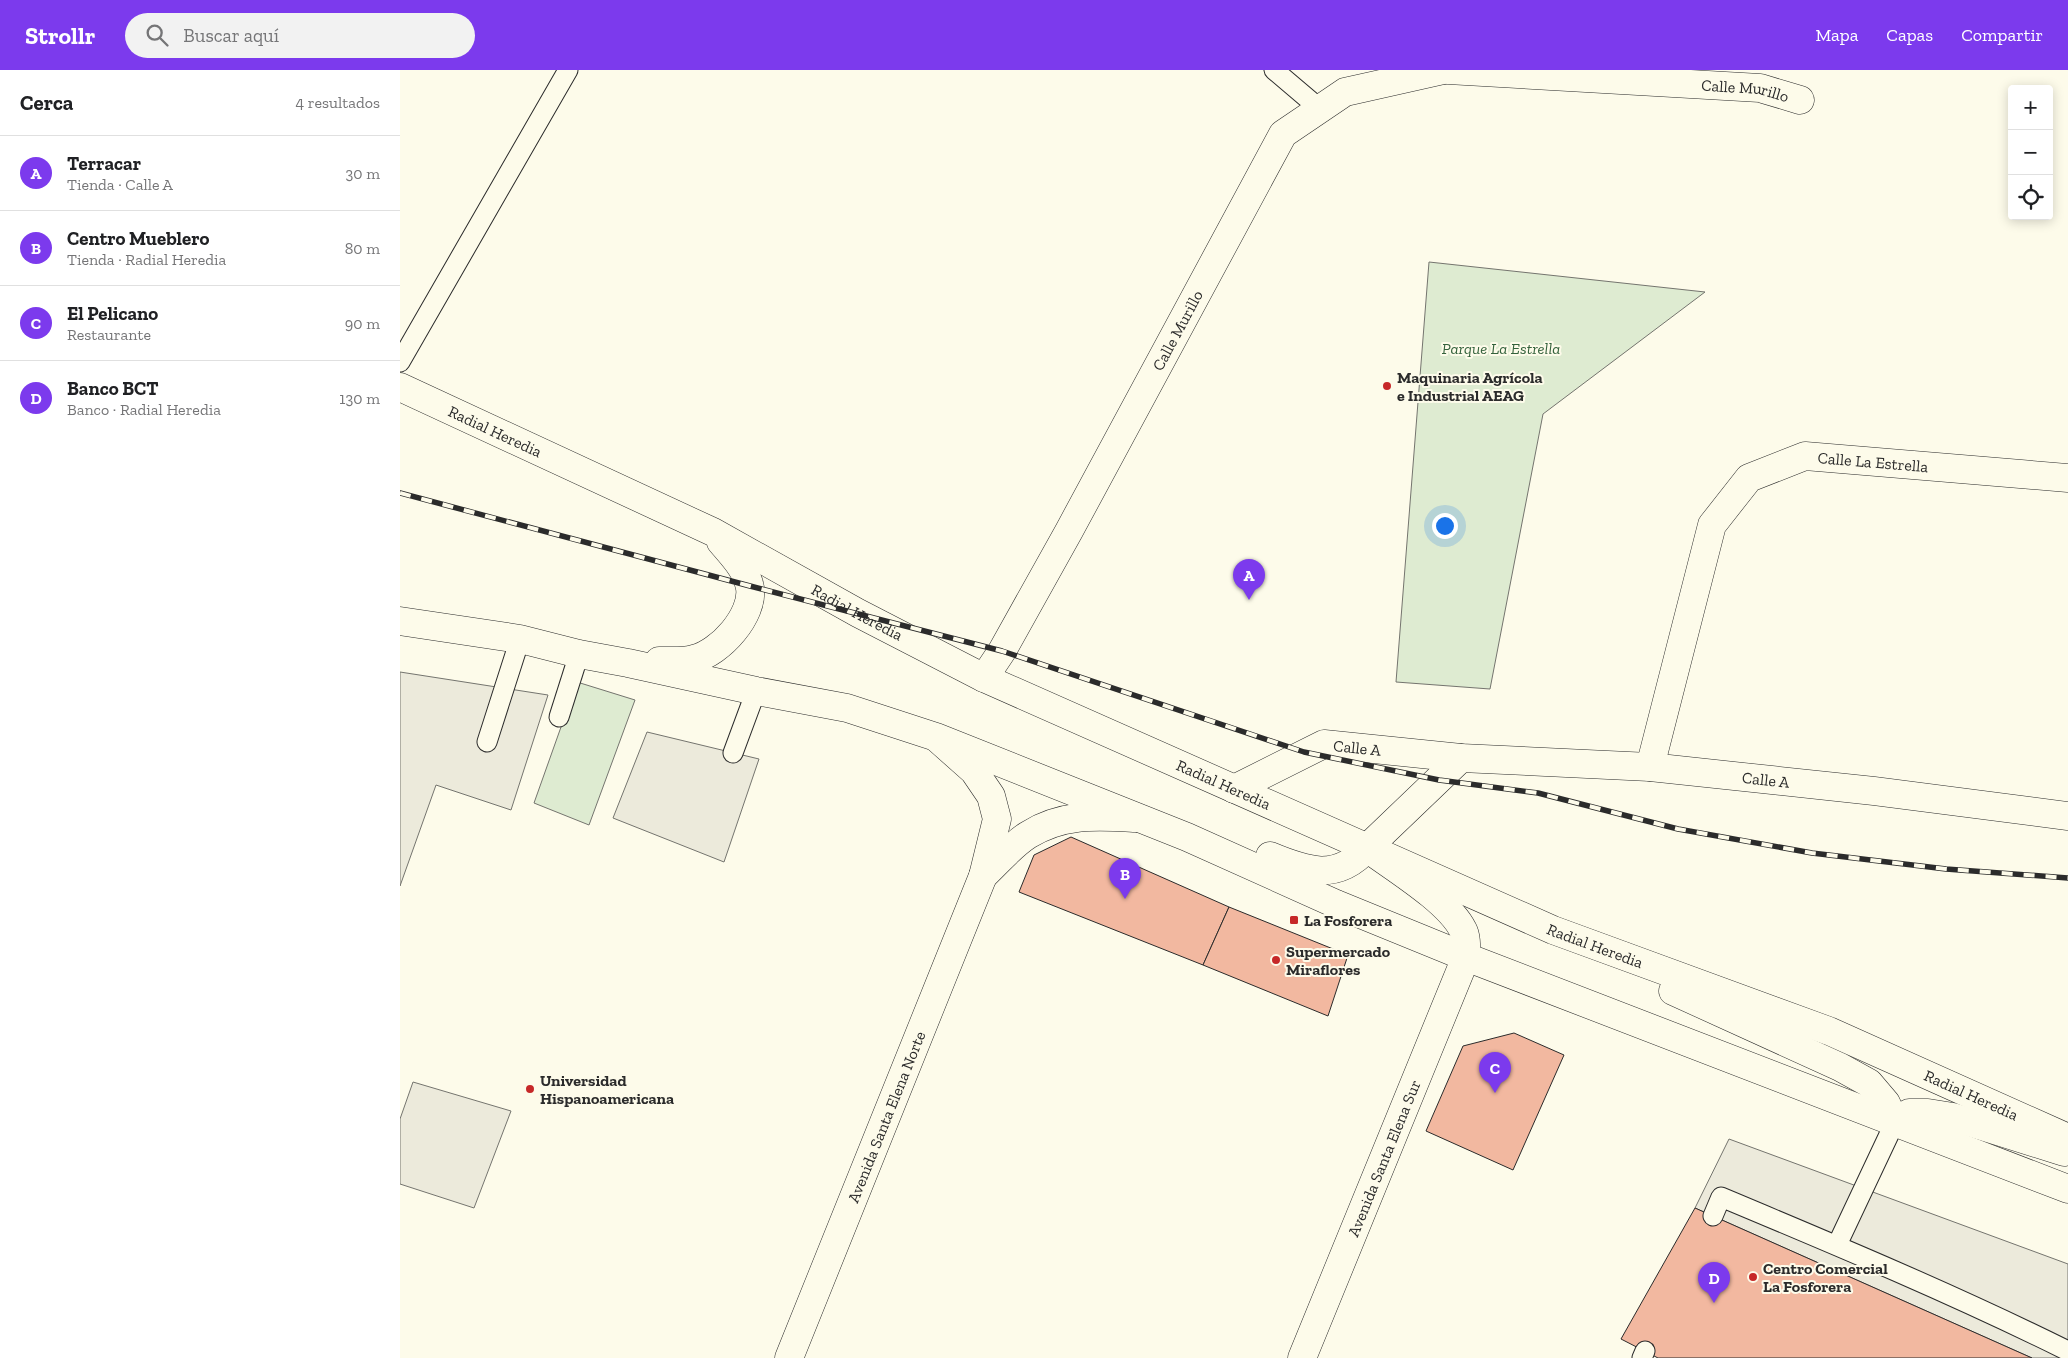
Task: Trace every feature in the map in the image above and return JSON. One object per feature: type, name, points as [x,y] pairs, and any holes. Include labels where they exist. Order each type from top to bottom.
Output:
[{"type":"main road","name":"Calle Murillo","points":[[984,678],[1002,651],[1069,531],[1283,134],[1345,92],[1443,70]]},
{"type":"main road","name":"Calle Murillo","points":[[1448,70],[1760,88],[1800,100]]},
{"type":"main road","name":"Radial Heredia","points":[[400,388],[713,532],[858,614],[984,678],[1553,930],[1829,1031],[2068,1138]]},
{"type":"main road","name":"Calle La Estrella","points":[[1650,767],[1712,526],[1749,478],[1805,456],[2068,478]]},
{"type":"main road","points":[[628,662],[694,659],[716,649],[736,628],[750,604],[750,586],[740,565],[713,532]]},
{"type":"main road","points":[[400,621],[520,639],[579,654],[628,662],[756,691],[847,708],[936,737],[1187,837],[1336,904],[1466,957],[2068,1189]]},
{"type":"main road","points":[[936,737],[1014,750],[1302,869],[1330,871],[1360,856],[1462,758]]},
{"type":"main road","name":"Avenida Santa Elena Norte","points":[[788,1358],[983,876],[997,819],[991,796],[974,771],[936,737]]},
{"type":"main road","name":"Calle A","points":[[1234,789],[1304,752],[1324,744],[1462,758],[1650,767],[1874,791],[2068,816]]},
{"type":"main road","name":"Avenida Santa Elena Norte","points":[[983,876],[1027,835],[1058,820],[1090,816],[1137,818]]},
{"type":"main road","points":[[1367,848],[1424,890],[1452,915],[1464,932],[1466,957]]},
{"type":"main road","points":[[1553,930],[1642,977],[1840,1067],[1869,1083],[1886,1103],[1895,1122]]},
{"type":"main road","name":"Avenida Santa Elena Sur","points":[[1302,1358],[1466,957]]},
{"type":"main road","points":[[1895,1122],[1909,1113],[1928,1113],[1953,1117],[2068,1153]]},
{"type":"lane","points":[[400,362],[568,70]]},
{"type":"lane","points":[[1274,70],[1320,109]]},
{"type":"lane","points":[[487,742],[520,639]]},
{"type":"lane","points":[[559,717],[579,654]]},
{"type":"lane","points":[[733,752],[756,691]]},
{"type":"lane","points":[[1837,1245],[1895,1122]]},
{"type":"lane","points":[[1713,1216],[1722,1197],[1837,1245],[2068,1351]]},
{"type":"green space","name":"Parque La Estrella","points":[[1429,262],[1705,292],[1543,414],[1490,689],[1396,682]]},
{"type":"green space","points":[[577,682],[635,700],[589,825],[534,803]]},
{"type":"shaded area","points":[[400,672],[548,695],[511,810],[436,785],[400,886]]},
{"type":"shaded area","points":[[647,732],[759,759],[724,862],[613,818]]},
{"type":"shaded area","points":[[413,1082],[511,1111],[474,1208],[400,1184],[400,1119]]},
{"type":"shaded area","points":[[1729,1139],[2068,1264],[2068,1358],[2032,1358],[1695,1208]]},
{"type":"building","points":[[1071,837],[1229,907],[1203,965],[1019,892],[1034,855]]},
{"type":"building","name":"Supermercado Miraflores","points":[[1229,907],[1348,955],[1328,1016],[1203,965]]},
{"type":"building","points":[[1514,1033],[1564,1055],[1513,1170],[1426,1131],[1463,1046]]},
{"type":"building","name":"Centro Comercial La Fosforera","points":[[1695,1208],[2032,1358],[1658,1358],[1621,1339]]},
{"type":"railway","points":[[400,493],[1002,651],[1304,752],[1439,780],[1538,793],[1678,829],[1812,853],[1946,869],[2068,878]]},
{"type":"place","name":"Maquinaria Agrícola e Industrial AEAG","points":[[1387,386]]},
{"type":"place","name":"Terracar","points":[[1249,600]]},
{"type":"place","name":"Centro Mueblero","points":[[1125,899]]},
{"type":"place","name":"La Fosforera","points":[[1294,920]]},
{"type":"place","name":"Supermercado Miraflores","points":[[1276,960]]},
{"type":"place","name":"Universidad Hispanoamericana","points":[[530,1089]]},
{"type":"place","name":"El Pelicano","points":[[1495,1093]]},
{"type":"place","name":"Centro Comercial La Fosforera","points":[[1753,1277]]},
{"type":"place","name":"Banco BCT","points":[[1714,1303]]}]
